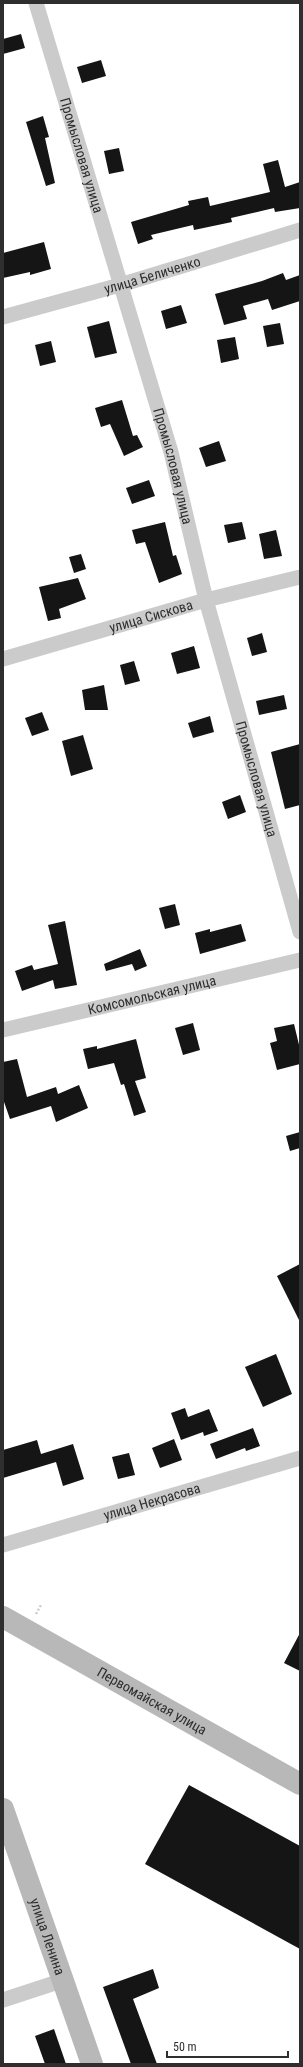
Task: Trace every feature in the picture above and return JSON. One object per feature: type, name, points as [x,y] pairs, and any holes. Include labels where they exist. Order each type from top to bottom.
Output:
[{"type":"street","name":"Промысловая улица","points":[[36,3],[171,452],[206,600],[300,932]]},
{"type":"street","name":"улица Беличенко","points":[[3,317],[120,285],[300,230]]},
{"type":"street","name":"улица Сискова","points":[[3,659],[206,600],[300,577]]},
{"type":"street","name":"Комсомольская улица","points":[[3,1030],[300,960]]},
{"type":"street","name":"улица Некрасова","points":[[3,1545],[300,1458]]},
{"type":"street","name":"Первомайская улица","points":[[3,1618],[300,1784]]},
{"type":"street","name":"улица Ленина","points":[[3,1809],[64,1980],[92,2064]]},
{"type":"street","points":[[3,2000],[64,1980]]},
{"type":"building","points":[[21,34],[25,48],[3,54],[3,39]]},
{"type":"building","points":[[101,60],[106,76],[82,83],[77,67]]},
{"type":"building","points":[[43,116],[49,137],[45,138],[55,183],[46,186],[26,122]]},
{"type":"building","points":[[119,148],[124,171],[109,174],[104,151]]},
{"type":"building","points":[[278,160],[285,187],[300,182],[300,208],[275,212],[274,208],[231,218],[232,222],[194,230],[193,225],[151,235],[153,239],[138,244],[131,222],[189,205],[188,201],[208,197],[210,206],[270,192],[263,164]]},
{"type":"building","points":[[44,242],[51,269],[30,275],[30,272],[3,278],[3,253]]},
{"type":"building","points":[[283,273],[286,280],[300,275],[300,301],[272,310],[268,299],[243,306],[247,319],[224,325],[215,294],[262,281]]},
{"type":"building","points":[[181,305],[187,323],[166,329],[161,311]]},
{"type":"building","points":[[109,321],[117,353],[95,358],[87,327]]},
{"type":"building","points":[[280,323],[284,344],[267,347],[263,326]]},
{"type":"building","points":[[235,337],[239,359],[221,363],[217,340]]},
{"type":"building","points":[[51,341],[56,362],[40,366],[35,345]]},
{"type":"building","points":[[122,400],[133,436],[137,435],[143,447],[124,456],[110,424],[101,427],[95,408]]},
{"type":"building","points":[[219,441],[226,461],[206,467],[199,448]]},
{"type":"building","points":[[149,480],[155,496],[132,504],[126,488]]},
{"type":"building","points":[[165,522],[173,556],[176,555],[182,574],[159,583],[145,542],[136,544],[132,530]]},
{"type":"building","points":[[242,522],[246,539],[228,543],[224,525]]},
{"type":"building","points":[[276,530],[282,556],[264,559],[259,534]]},
{"type":"building","points":[[81,554],[86,569],[74,573],[69,557]]},
{"type":"building","points":[[78,578],[86,599],[59,609],[61,618],[48,621],[39,587]]},
{"type":"building","points":[[262,633],[267,652],[252,656],[247,638]]},
{"type":"building","points":[[194,646],[200,668],[177,674],[171,653]]},
{"type":"building","points":[[134,661],[140,681],[125,685],[120,665]]},
{"type":"building","points":[[104,685],[108,710],[85,710],[82,690]]},
{"type":"building","points":[[284,695],[287,709],[259,715],[256,701]]},
{"type":"building","points":[[42,712],[49,730],[32,736],[25,718]]},
{"type":"building","points":[[210,716],[214,732],[193,738],[188,723]]},
{"type":"building","points":[[83,735],[93,769],[71,776],[62,741]]},
{"type":"building","points":[[300,744],[300,805],[285,809],[271,752]]},
{"type":"building","points":[[240,795],[246,812],[228,819],[222,802]]},
{"type":"building","points":[[175,904],[180,925],[165,929],[159,908]]},
{"type":"building","points":[[65,921],[77,985],[55,989],[53,980],[22,991],[15,971],[32,965],[34,970],[58,964],[48,925]]},
{"type":"building","points":[[241,924],[246,941],[200,954],[195,933],[210,929],[210,932]]},
{"type":"building","points":[[140,949],[147,966],[135,971],[132,964],[106,971],[104,964]]},
{"type":"building","points":[[193,1023],[200,1050],[183,1055],[175,1028]]},
{"type":"building","points":[[294,1024],[300,1049],[300,1064],[277,1070],[270,1043],[277,1041],[274,1028]]},
{"type":"building","points":[[136,1039],[146,1078],[135,1081],[146,1112],[134,1116],[124,1084],[121,1085],[114,1063],[88,1069],[83,1049],[97,1046],[97,1049]]},
{"type":"building","points":[[17,1059],[27,1097],[56,1087],[58,1094],[79,1085],[88,1108],[56,1122],[51,1106],[10,1119],[3,1099],[3,1062]]},
{"type":"building","points":[[300,1132],[300,1148],[290,1151],[286,1136]]},
{"type":"building","points":[[300,1264],[300,1322],[277,1276]]},
{"type":"building","points":[[276,1354],[292,1394],[263,1407],[245,1367]]},
{"type":"building","points":[[185,1408],[188,1417],[209,1409],[218,1431],[204,1436],[203,1432],[181,1440],[171,1413]]},
{"type":"building","points":[[253,1428],[260,1446],[246,1451],[245,1448],[216,1459],[210,1444]]},
{"type":"building","points":[[174,1439],[182,1460],[160,1468],[152,1448]]},
{"type":"building","points":[[37,1440],[41,1454],[73,1444],[84,1479],[63,1486],[56,1462],[3,1478],[3,1450]]},
{"type":"building","points":[[129,1453],[135,1475],[118,1479],[112,1457]]},
{"type":"building","points":[[300,1633],[300,1671],[284,1663]]},
{"type":"building","points":[[189,1785],[300,1846],[300,1949],[145,1864]]},
{"type":"building","points":[[153,1969],[159,1988],[133,1999],[157,2064],[131,2064],[103,1987]]},
{"type":"building","points":[[54,2029],[66,2064],[45,2064],[35,2036]]}]
